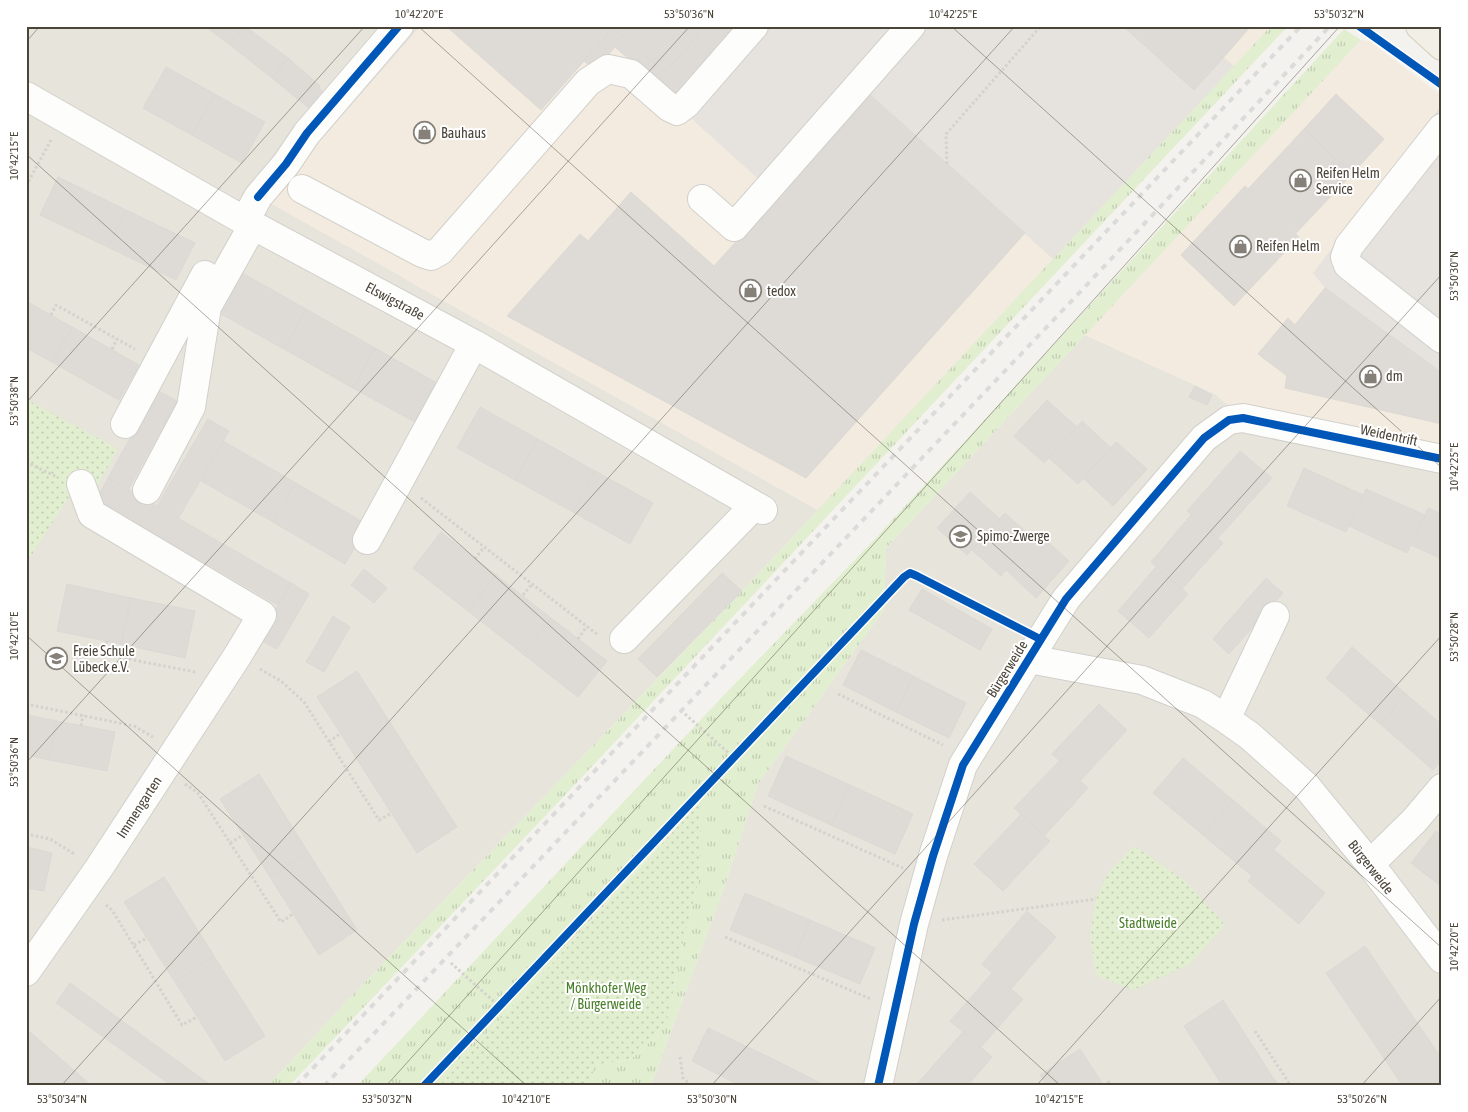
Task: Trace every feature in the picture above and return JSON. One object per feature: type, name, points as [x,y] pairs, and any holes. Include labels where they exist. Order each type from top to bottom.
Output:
[{"type":"street","points":[[126,424],[157,362],[258,197],[286,164],[307,133],[399,26]]},
{"type":"street","points":[[302,189],[422,253],[432,256],[440,250],[588,82],[608,69],[631,74],[669,107],[678,111],[754,26]]},
{"type":"street","points":[[702,199],[734,227],[911,26]]},
{"type":"street","name":"Elswigstraße","points":[[26,96],[245,220],[474,344],[758,508],[624,639]]},
{"type":"street","points":[[1442,128],[1349,246],[1344,257],[1348,265],[1442,339]]},
{"type":"street","points":[[147,490],[191,407],[207,307],[245,220]]},
{"type":"street","points":[[367,540],[474,344]]},
{"type":"street","name":"Bürgerweide","points":[[878,1086],[914,924],[933,856],[960,774],[967,757],[1066,599],[1204,438],[1229,420],[1243,418],[1331,436]]},
{"type":"street","name":"Weidentrift","points":[[1331,436],[1442,459]]},
{"type":"street","name":"Immengarten","points":[[26,972],[91,879],[243,648],[262,615],[92,514],[80,484]]},
{"type":"street","points":[[1226,719],[1275,616]]},
{"type":"street","name":"Bürgerweide","points":[[1029,659],[1142,680],[1203,704],[1250,736],[1307,787],[1370,864],[1442,959]]},
{"type":"street","points":[[1370,864],[1414,822],[1442,788]]},
{"type":"path","points":[[947,164],[946,134],[1041,26]]},
{"type":"path","points":[[26,186],[63,118]]},
{"type":"path","points":[[51,315],[56,305],[157,362]]},
{"type":"path","points":[[112,349],[118,340]]},
{"type":"path","points":[[26,462],[65,481],[80,484]]},
{"type":"path","points":[[417,495],[615,648],[624,639]]},
{"type":"path","points":[[475,558],[484,547]]},
{"type":"path","points":[[522,595],[532,584]]},
{"type":"path","points":[[578,638],[587,626]]},
{"type":"path","points":[[107,641],[103,654],[203,673],[220,682]]},
{"type":"path","points":[[128,659],[131,646]]},
{"type":"path","points":[[243,648],[304,702],[379,820],[392,813]]},
{"type":"path","points":[[838,694],[967,757]]},
{"type":"path","points":[[26,704],[134,726],[169,760],[198,793],[281,922],[293,914]]},
{"type":"path","points":[[685,714],[733,757]]},
{"type":"path","points":[[81,726],[83,715]]},
{"type":"path","points":[[329,742],[341,733]]},
{"type":"path","points":[[764,806],[927,879]]},
{"type":"path","points":[[26,834],[50,839],[91,879],[134,945],[182,1025],[198,1017]]},
{"type":"path","points":[[230,843],[243,835]]},
{"type":"path","points":[[914,924],[1096,899]]},
{"type":"path","points":[[725,937],[896,1010]]},
{"type":"path","points":[[134,945],[147,938]]},
{"type":"path","points":[[451,963],[499,1006]]},
{"type":"path","points":[[1255,1031],[1291,1086]]},
{"type":"path","points":[[680,1057],[683,1078],[692,1086]]},
{"type":"path","points":[[1108,1081],[1111,1086]]},
{"type":"shaded area","points":[[26,26],[421,26],[298,167],[412,283],[818,510],[348,1000],[268,1086],[26,1086]]},
{"type":"shaded area","points":[[421,26],[1271,26],[818,510],[268,202]]},
{"type":"shaded area","points":[[737,26],[1188,26],[1234,66],[1053,259],[869,94],[777,196],[696,123],[674,98]]},
{"type":"shaded area","points":[[1361,40],[1369,41],[1442,96],[1442,459],[1243,418],[1215,394],[1085,335]]},
{"type":"shaded area","points":[[1441,106],[1442,373],[1325,288],[1313,273]]},
{"type":"shaded area","points":[[1085,335],[1215,394],[1243,418],[1442,459],[1442,1086],[651,1086],[724,888],[758,784],[884,610],[886,548]]},
{"type":"green space","points":[[1271,26],[1288,26],[289,1086],[268,1086],[348,1000],[742,591]]},
{"type":"green space","points":[[1344,29],[1361,40],[886,548],[884,610],[758,784],[724,888],[651,1086],[589,1086],[595,1065],[629,1060],[643,1050],[668,1017],[682,947],[700,876],[699,802],[439,1086],[357,1086],[723,696],[873,541]]},
{"type":"green space","points":[[26,399],[118,449],[89,500],[72,492],[31,556],[26,553]]},
{"type":"green space","name":"Mönkhofer Weg / Bürgerweide","points":[[700,802],[700,876],[682,947],[668,1017],[643,1050],[628,1060],[595,1065],[589,1086],[439,1086]]},
{"type":"green space","name":"Stadtweide","points":[[1134,846],[1184,880],[1225,925],[1190,964],[1133,990],[1096,975],[1090,936],[1096,899],[1108,873]]},
{"type":"building","points":[[205,26],[244,26],[230,45]]},
{"type":"building","points":[[245,26],[288,58],[272,78],[230,45]]},
{"type":"building","points":[[446,26],[706,26],[665,73],[613,28],[541,110]]},
{"type":"building","points":[[706,26],[737,26],[674,98],[615,47],[595,70],[584,61],[613,28],[665,73]]},
{"type":"building","points":[[1123,26],[1188,26],[1223,58],[1194,90]]},
{"type":"building","points":[[1188,26],[1251,26],[1223,58]]},
{"type":"building","points":[[288,58],[320,86],[319,88],[325,94],[311,110],[272,78]]},
{"type":"building","points":[[166,67],[215,94],[192,135],[143,108]]},
{"type":"building","points":[[215,94],[265,122],[242,163],[192,135]]},
{"type":"building","name":"tedox","points":[[869,94],[1025,233],[806,478],[507,316],[580,234],[588,241],[631,192],[714,266]]},
{"type":"building","points":[[1336,94],[1384,139],[1352,174],[1304,129]]},
{"type":"building","name":"Reifen Helm Service","points":[[1304,129],[1352,174],[1296,233],[1248,189]]},
{"type":"building","points":[[58,177],[126,210],[108,247],[40,215]]},
{"type":"building","name":"Reifen Helm","points":[[1245,186],[1299,237],[1234,306],[1181,255]]},
{"type":"building","points":[[126,210],[195,243],[176,280],[108,247]]},
{"type":"building","points":[[237,270],[306,309],[284,349],[214,310]]},
{"type":"building","points":[[1325,288],[1442,373],[1442,424],[1285,388],[1287,376],[1258,354],[1288,318],[1295,325]]},
{"type":"building","points":[[26,301],[72,327],[52,362],[26,348]]},
{"type":"building","points":[[306,309],[375,348],[353,388],[284,349]]},
{"type":"building","points":[[72,327],[139,365],[119,400],[52,362]]},
{"type":"building","points":[[375,348],[444,387],[422,426],[353,388]]},
{"type":"building","points":[[1195,386],[1212,395],[1207,405],[1189,397]]},
{"type":"building","points":[[157,390],[177,401],[128,490],[108,478]]},
{"type":"building","points":[[1047,400],[1077,427],[1044,463],[1014,436]]},
{"type":"building","points":[[480,407],[538,439],[515,480],[457,448]]},
{"type":"building","points":[[208,419],[229,431],[178,519],[157,506]]},
{"type":"building","points":[[1082,421],[1111,448],[1078,484],[1049,458]]},
{"type":"building","points":[[538,439],[595,471],[573,512],[515,480]]},
{"type":"building","points":[[223,441],[296,483],[273,522],[201,481]]},
{"type":"building","points":[[1116,442],[1147,469],[1113,506],[1083,478]]},
{"type":"building","points":[[1240,451],[1272,478],[1218,538],[1187,511]]},
{"type":"building","points":[[1304,468],[1363,495],[1346,532],[1287,506]]},
{"type":"building","points":[[595,471],[653,503],[630,544],[573,512]]},
{"type":"building","points":[[108,478],[291,583],[278,605],[96,500]]},
{"type":"building","points":[[296,483],[368,525],[345,564],[273,522]]},
{"type":"building","points":[[1366,489],[1425,515],[1407,553],[1349,526]]},
{"type":"building","points":[[970,492],[1000,519],[967,555],[937,528]]},
{"type":"building","points":[[1428,508],[1442,514],[1442,559],[1411,545]]},
{"type":"building","points":[[1005,513],[1034,539],[1001,576],[972,550]]},
{"type":"building","points":[[1191,515],[1223,543],[1182,589],[1151,562]]},
{"type":"building","points":[[441,532],[496,575],[468,611],[413,568]]},
{"type":"building","points":[[1039,534],[1069,561],[1036,598],[1006,570]]},
{"type":"building","points":[[1156,567],[1188,594],[1149,638],[1118,611]]},
{"type":"building","points":[[364,569],[387,588],[374,603],[351,585]]},
{"type":"building","points":[[722,573],[742,591],[657,677],[638,659]]},
{"type":"building","points":[[496,575],[551,618],[523,654],[468,611]]},
{"type":"building","points":[[1266,578],[1283,593],[1229,654],[1213,639]]},
{"type":"building","points":[[291,583],[309,594],[277,649],[258,639]]},
{"type":"building","points":[[67,584],[131,598],[121,644],[57,631]]},
{"type":"building","points":[[922,589],[992,629],[980,650],[909,610]]},
{"type":"building","points":[[131,598],[195,611],[185,658],[121,644]]},
{"type":"building","points":[[333,616],[350,627],[324,672],[306,662]]},
{"type":"building","points":[[551,618],[607,661],[578,697],[523,654]]},
{"type":"building","points":[[1352,647],[1406,694],[1380,724],[1326,678]]},
{"type":"building","points":[[861,650],[913,676],[896,712],[843,685]]},
{"type":"building","points":[[357,671],[407,749],[367,775],[317,697]]},
{"type":"building","points":[[913,676],[966,703],[949,738],[896,712]]},
{"type":"building","points":[[1406,694],[1442,725],[1442,760],[1433,770],[1380,724]]},
{"type":"building","points":[[1099,704],[1127,730],[1081,780],[1052,754]]},
{"type":"building","points":[[26,715],[57,721],[49,760],[26,755]]},
{"type":"building","points":[[57,721],[115,732],[107,771],[49,760]]},
{"type":"building","points":[[407,749],[457,827],[417,853],[367,775]]},
{"type":"building","points":[[786,756],[850,785],[831,825],[768,796]]},
{"type":"building","points":[[1183,758],[1233,800],[1203,835],[1153,793]]},
{"type":"building","points":[[1059,761],[1088,788],[1044,836],[1014,808]]},
{"type":"building","points":[[259,774],[308,852],[270,877],[220,799]]},
{"type":"building","points":[[850,785],[913,814],[895,854],[831,825]]},
{"type":"building","points":[[1233,800],[1281,841],[1252,876],[1203,835]]},
{"type":"building","points":[[1021,814],[1050,841],[1003,891],[974,864]]},
{"type":"building","points":[[1436,831],[1442,835],[1442,887],[1411,863]]},
{"type":"building","points":[[26,847],[52,853],[44,891],[26,888]]},
{"type":"building","points":[[1274,850],[1325,893],[1299,924],[1248,881]]},
{"type":"building","points":[[308,852],[357,930],[319,955],[270,877]]},
{"type":"building","points":[[164,877],[214,956],[175,982],[124,902]]},
{"type":"building","points":[[745,893],[810,920],[795,957],[730,930]]},
{"type":"building","points":[[1027,911],[1056,937],[1011,989],[982,964]]},
{"type":"building","points":[[810,920],[875,948],[860,984],[795,957]]},
{"type":"building","points":[[1365,946],[1416,1021],[1377,1048],[1326,973]]},
{"type":"building","points":[[214,956],[265,1036],[225,1061],[175,982]]},
{"type":"building","points":[[992,973],[1023,999],[981,1047],[950,1021]]},
{"type":"building","points":[[70,983],[208,1083],[206,1086],[172,1086],[56,1003]]},
{"type":"building","points":[[1223,1000],[1272,1076],[1258,1086],[1223,1086],[1184,1026]]},
{"type":"building","points":[[1416,1021],[1442,1059],[1442,1086],[1403,1086],[1377,1048]]},
{"type":"building","points":[[708,1028],[773,1059],[760,1086],[741,1086],[692,1061]]},
{"type":"building","points":[[30,1032],[92,1086],[26,1086],[26,1036]]},
{"type":"building","points":[[963,1032],[992,1057],[967,1086],[919,1086],[917,1084]]},
{"type":"building","points":[[1080,1049],[1104,1086],[1047,1086],[1040,1075]]},
{"type":"building","points":[[773,1059],[826,1086],[760,1086]]},
{"type":"building","points":[[1272,1076],[1279,1086],[1258,1086]]},
{"type":"railway","points":[[296,1086],[1301,26]]},
{"type":"railway","points":[[324,1086],[1082,290],[1330,26]]},
{"type":"cycle path","points":[[258,197],[286,164],[307,133],[399,26]]},
{"type":"cycle path","points":[[1359,26],[1442,85]]},
{"type":"cycle path","points":[[878,1086],[914,924],[933,856],[963,765],[1066,599],[1204,438],[1229,420],[1243,418],[1442,459]]},
{"type":"cycle path","points":[[424,1086],[904,577],[910,573],[917,576],[1040,639]]},
{"type":"place","name":"Bauhaus","points":[[425,133]]},
{"type":"place","name":"Reifen Helm Service","points":[[1300,181]]},
{"type":"place","name":"Reifen Helm","points":[[1240,246]]},
{"type":"place","name":"tedox","points":[[751,291]]},
{"type":"place","name":"dm","points":[[1370,376]]},
{"type":"place","name":"Spimo-Zwerge","points":[[961,536]]},
{"type":"place","name":"Freie Schule Lübeck e.V.","points":[[57,659]]}]
